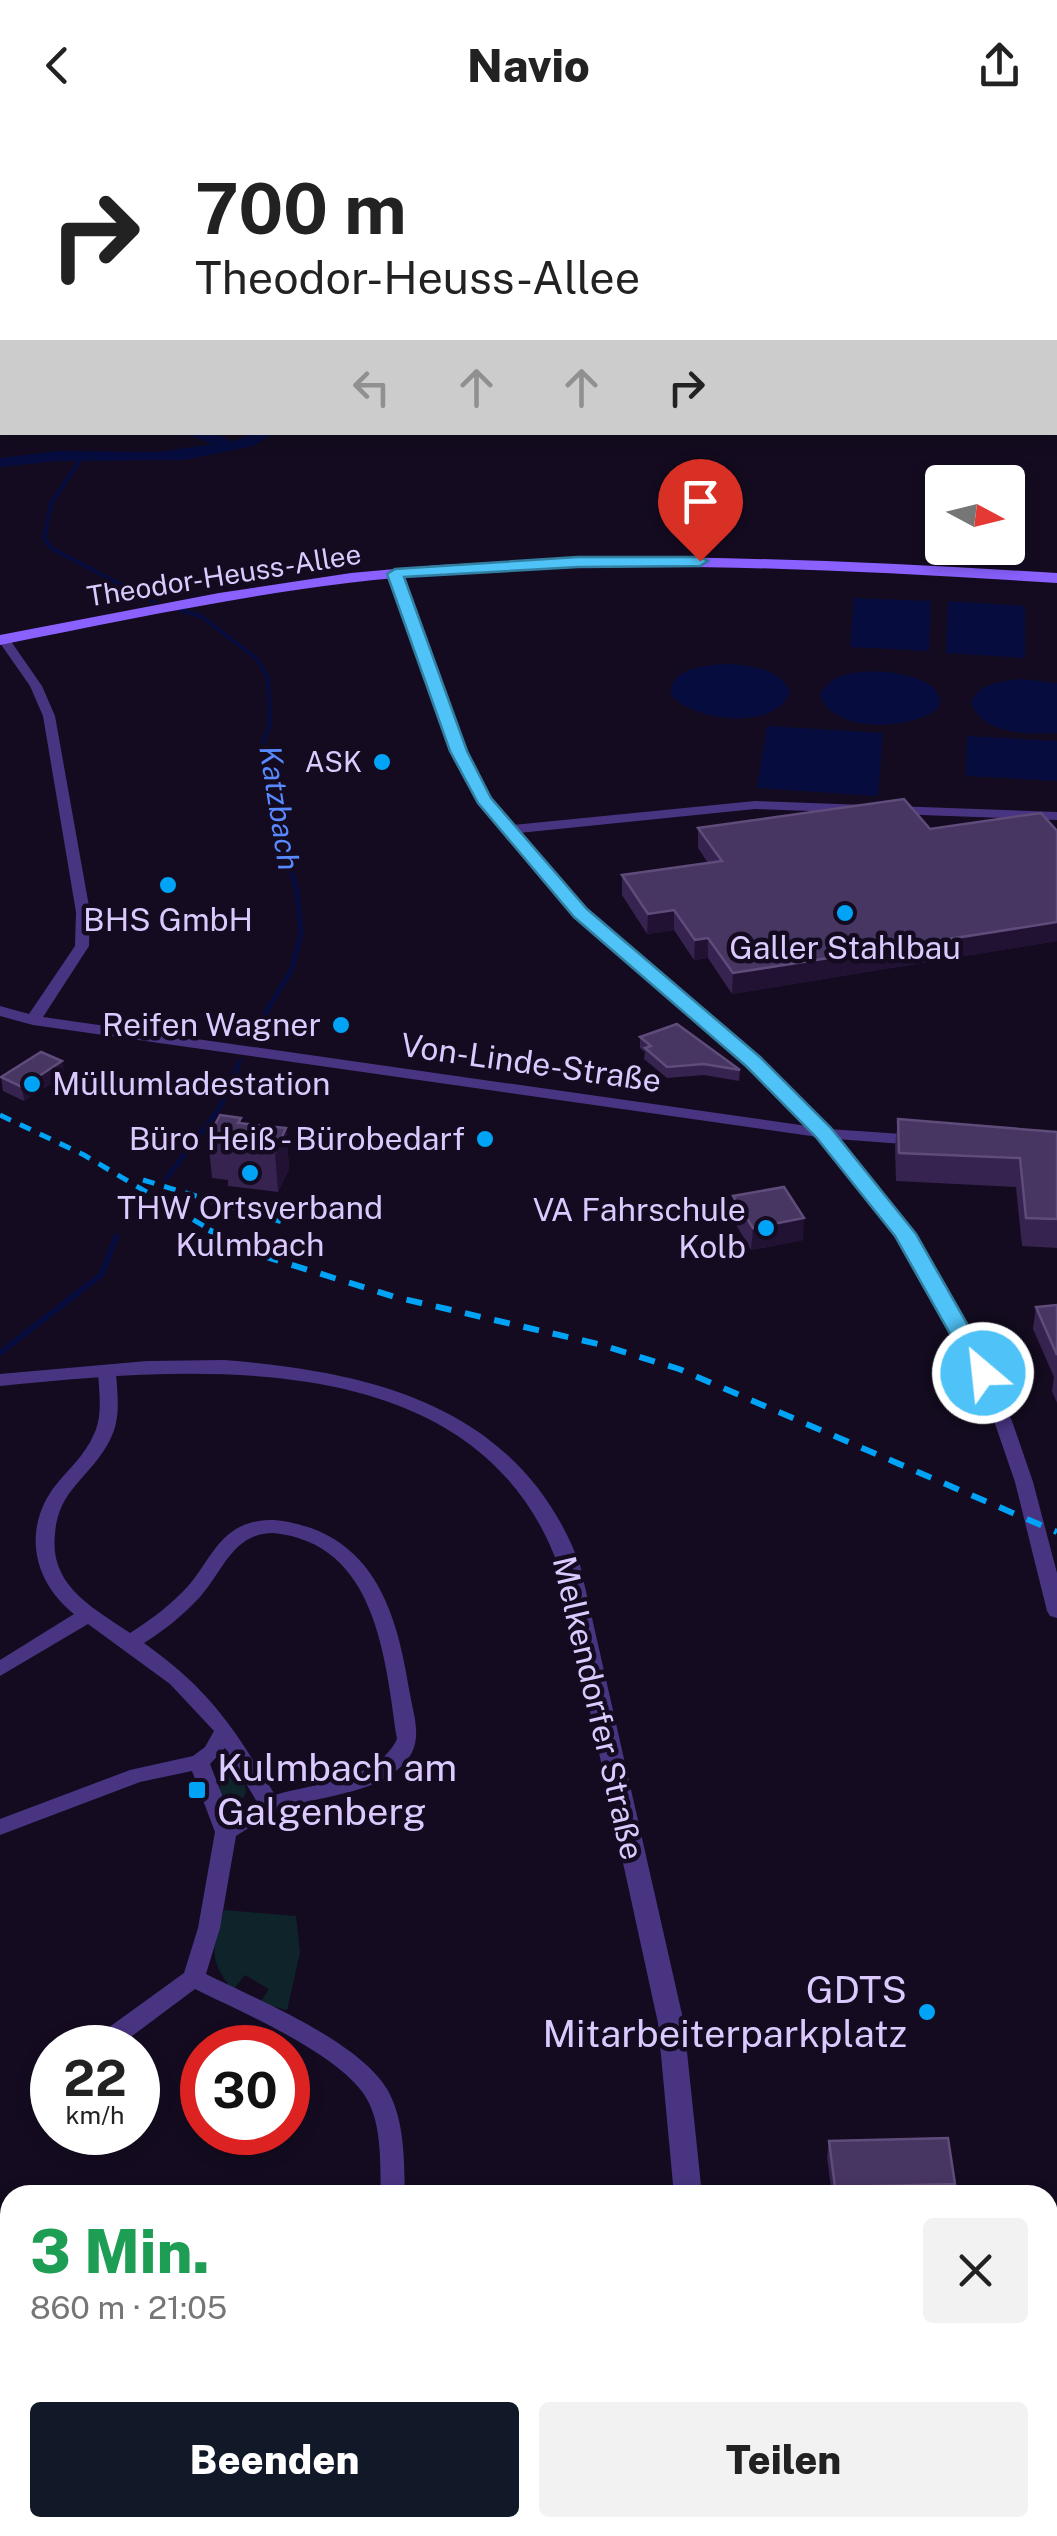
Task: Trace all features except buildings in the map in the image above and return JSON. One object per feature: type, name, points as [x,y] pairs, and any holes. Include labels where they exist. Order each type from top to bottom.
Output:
[{"type":"main road","name":"Theodor-Heuss-Allee","points":[[2,640],[198,600],[395,574],[578,562],[700,561],[1057,578]]},
{"type":"street","points":[[395,574],[458,751],[484,800],[580,913],[753,1062],[824,1132],[905,1234],[983,1373],[1024,1482],[1057,1610]]},
{"type":"street","points":[[2,640],[36,686],[48,716],[82,912],[82,946],[33,1020]]},
{"type":"street","points":[[508,830],[755,805],[1057,816]]},
{"type":"street","name":"Von-Linde-Straße","points":[[0,1010],[33,1020],[824,1132],[942,1142]]},
{"type":"street","name":"Melkendorfer Straße","points":[[0,1380],[209,1364],[334,1378],[386,1393],[439,1416],[486,1447],[524,1484],[550,1520],[569,1566],[672,2023],[687,2185]]},
{"type":"street","points":[[106,1372],[109,1406],[105,1431],[58,1492],[45,1520],[44,1552],[54,1581],[85,1616],[130,1642],[202,1702],[270,1805]]},
{"type":"street","points":[[130,1642],[168,1620],[238,1534],[260,1526],[307,1532],[354,1565],[382,1608],[404,1723],[404,1751],[382,1770],[270,1805],[226,1832]]},
{"type":"street","points":[[0,1669],[85,1616]]},
{"type":"street","points":[[0,1827],[137,1775],[199,1762],[212,1752],[224,1732]]},
{"type":"street","points":[[130,2025],[194,1978],[209,1928],[226,1832],[199,1762]]},
{"type":"street","points":[[194,1978],[306,2037],[352,2066],[377,2092],[392,2139],[393,2185]]},
{"type":"shaded area","points":[[249,435],[272,435],[253,446],[184,460],[57,461],[0,467],[0,458],[57,451],[158,452],[235,441]]},
{"type":"shaded area","points":[[854,598],[931,601],[929,651],[850,647]]},
{"type":"shaded area","points":[[948,601],[1025,606],[1025,658],[946,653]]},
{"type":"shaded area","points":[[724,664],[771,673],[786,684],[790,693],[768,713],[734,718],[697,711],[671,695],[672,686],[682,674]]},
{"type":"shaded area","points":[[889,672],[931,686],[939,698],[939,707],[911,721],[874,725],[840,717],[827,708],[820,695],[841,676]]},
{"type":"shaded area","points":[[1022,679],[1057,683],[1057,733],[1007,730],[984,721],[976,713],[971,702],[980,690]]},
{"type":"shaded area","points":[[767,726],[883,733],[878,796],[757,788]]},
{"type":"shaded area","points":[[967,736],[1057,741],[1057,781],[966,776]]},
{"type":"shaded area","points":[[230,1765],[242,1772],[246,1792],[239,1808],[226,1807],[220,1794],[219,1774]]},
{"type":"shaded area","points":[[224,1910],[296,1916],[300,1953],[287,2010],[260,2003],[269,1989],[245,1975],[233,1990],[224,1979],[215,1952]]},
{"type":"waterway","points":[[200,435],[226,444]]},
{"type":"waterway","name":"Katzbach","points":[[83,456],[51,503],[44,538],[51,548],[154,602]]},
{"type":"waterway","name":"Katzbach","points":[[180,610],[201,616],[257,659],[268,678],[270,724],[263,743],[269,777]]},
{"type":"waterway","name":"Katzbach","points":[[250,1039],[292,969],[301,933],[297,891],[280,834],[269,774]]},
{"type":"waterway","name":"Katzbach","points":[[166,1179],[219,1109],[240,1061]]},
{"type":"waterway","name":"Katzbach","points":[[136,1217],[150,1202]]},
{"type":"waterway","name":"Katzbach","points":[[0,1353],[102,1274],[116,1237]]},
{"type":"railway","points":[[0,1115],[84,1155],[214,1232]]},
{"type":"railway","points":[[143,1180],[289,1224]]},
{"type":"railway","points":[[209,1230],[257,1254],[395,1297],[598,1344],[679,1369],[1057,1532]]},
{"type":"place","name":"ASK","points":[[382,762]]},
{"type":"place","name":"BHS GmbH","points":[[168,885]]},
{"type":"place","name":"Galler Stahlbau","points":[[845,913]]},
{"type":"place","name":"Reifen Wagner","points":[[341,1025]]},
{"type":"place","name":"Müllumladestation","points":[[32,1084]]},
{"type":"place","name":"Büro Heiß - Bürobedarf","points":[[485,1139]]},
{"type":"place","name":"THW Ortsverband Kulmbach","points":[[250,1173]]},
{"type":"place","name":"VA Fahrschule Kolb","points":[[766,1228]]},
{"type":"place","name":"Kulmbach am Galgenberg","points":[[197,1790]]},
{"type":"place","name":"GDTS Mitarbeiterparkplatz","points":[[927,2012]]},
{"type":"route","points":[[700,561],[578,562],[395,574],[458,751],[484,800],[580,913],[753,1062],[824,1132],[905,1234],[983,1373]]}]
